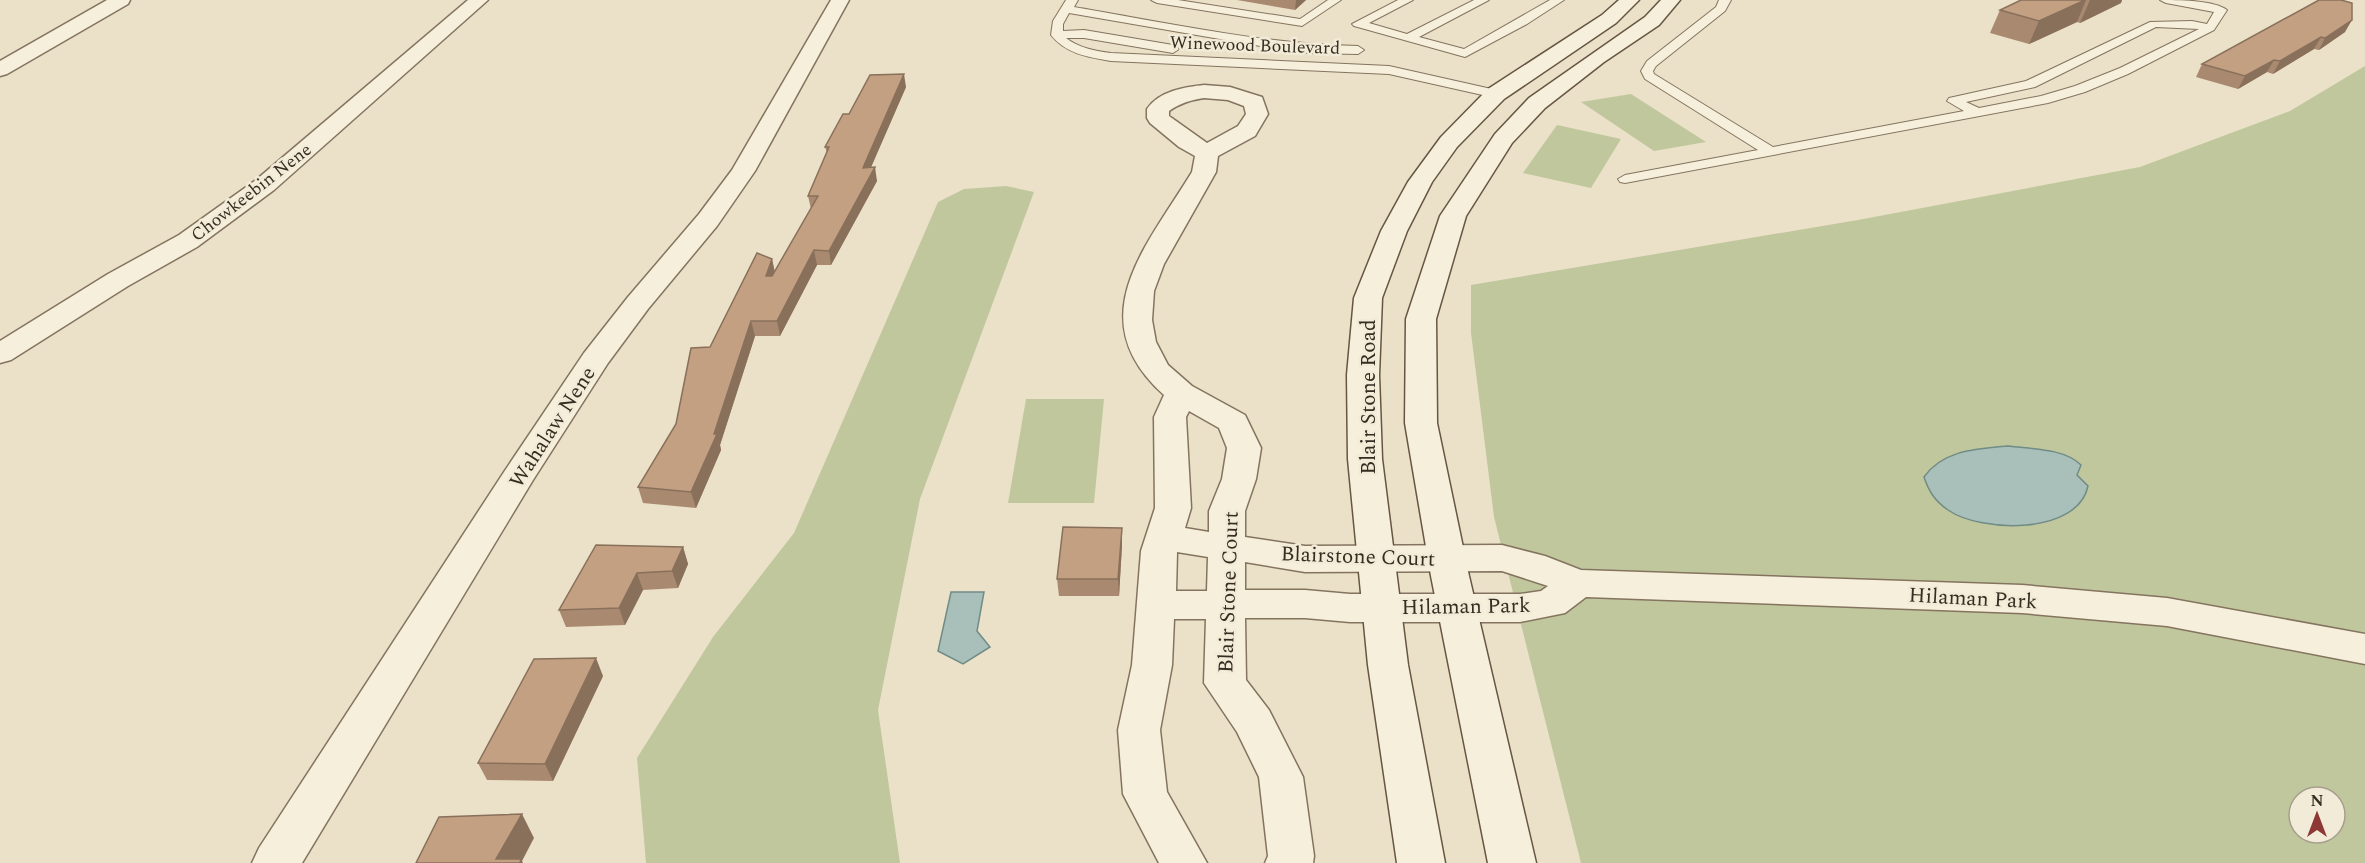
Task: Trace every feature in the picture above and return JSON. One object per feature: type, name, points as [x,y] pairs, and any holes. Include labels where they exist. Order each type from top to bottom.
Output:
[{"type":"street","points":[[0,70],[121,0]]},
{"type":"street","name":"Chowkeebin Nene","points":[[0,354],[118,280],[188,241],[256,192],[479,0]]},
{"type":"street","name":"Wahalaw Nene","points":[[276,863],[510,490],[595,360],[638,303],[708,220],[743,171],[840,0]]},
{"type":"street","name":"Blair Stone Road","points":[[1421,863],[1389,665],[1365,459],[1363,375],[1368,298],[1394,231],[1420,182],[1449,142],[1496,94],[1609,19],[1630,0]]},
{"type":"street","points":[[1512,863],[1457,607],[1421,423],[1422,319],[1454,216],[1503,139],[1537,103],[1652,21],[1671,0]]},
{"type":"street","points":[[1496,94],[1537,103]]},
{"type":"street","points":[[1183,863],[1146,794],[1139,730],[1152,665],[1159,551],[1173,508],[1170,417],[1181,393],[1157,372],[1149,361],[1141,342],[1137,320],[1139,301],[1150,264],[1204,172],[1207,153]]},
{"type":"street","name":"Blair Stone Court","points":[[1181,393],[1233,422],[1244,448],[1239,479],[1227,511],[1225,683],[1254,722],[1281,777],[1291,856],[1289,863]]},
{"type":"street","name":"Blairstone Court","points":[[1163,537],[1305,559],[1447,558]]},
{"type":"street","name":"Hilaman Park","points":[[1447,558],[1502,558],[1532,565],[1578,583],[2033,600],[2167,612],[2365,649]]},
{"type":"street","name":"Hilaman Park","points":[[1382,607],[1520,608],[1551,603],[1578,583]]},
{"type":"street","points":[[1156,605],[1225,603],[1382,607]]},
{"type":"lane","points":[[1157,0],[1302,23],[1335,0]]},
{"type":"lane","points":[[1407,0],[1358,24],[1465,53],[1523,22],[1557,0]]},
{"type":"lane","points":[[1408,38],[1483,0]]},
{"type":"lane","points":[[1725,0],[1721,9],[1651,64],[1647,71],[1649,76],[1771,152]]},
{"type":"lane","points":[[1625,179],[2057,96],[2124,71],[2210,28],[2217,5],[2166,0]]},
{"type":"lane","points":[[1183,51],[1084,34],[1057,35],[1055,31],[1058,21],[1070,4],[1272,44],[1309,49],[1358,50]]},
{"type":"lane","points":[[1978,113],[1954,101],[2030,84],[2154,24],[2174,22],[2210,28]]},
{"type":"lane","points":[[1369,27],[1351,40],[1372,69]]},
{"type":"lane","name":"Winewood Boulevard","points":[[1057,35],[1058,39],[1078,51],[1111,57],[1372,69],[1496,94]]},
{"type":"lane","points":[[2030,84],[2057,96]]},
{"type":"green space","points":[[2365,66],[2365,863],[1581,863],[1494,517],[1471,333],[1471,285],[1858,220],[2140,167],[2290,111]]},
{"type":"green space","points":[[1631,94],[1706,142],[1654,151],[1581,102]]},
{"type":"green space","points":[[1557,125],[1621,139],[1591,188],[1523,173]]},
{"type":"green space","points":[[1006,186],[1034,192],[920,499],[878,710],[900,863],[646,863],[637,758],[713,637],[794,533],[938,202],[964,189]]},
{"type":"green space","points":[[1026,399],[1104,399],[1094,503],[1008,503]]},
{"type":"water","points":[[2008,446],[2046,450],[2074,459],[2081,465],[2077,475],[2088,486],[2080,502],[2067,514],[2048,521],[2027,525],[2004,525],[1963,518],[1943,507],[1930,492],[1924,477],[1941,461],[1961,452]]},
{"type":"water","points":[[951,592],[984,592],[977,631],[990,647],[963,664],[938,651]]},
{"type":"building","points":[[2021,0],[2085,0],[2039,21],[2000,10]]},
{"type":"building","points":[[2319,0],[2341,0],[2352,3],[2352,20],[2325,38],[2321,37],[2280,61],[2274,60],[2245,76],[2202,64]]},
{"type":"building","points":[[904,74],[863,168],[875,167],[829,251],[814,250],[777,321],[751,321],[714,434],[717,434],[691,492],[638,487],[676,424],[691,348],[710,347],[757,253],[772,259],[766,276],[772,276],[818,196],[808,196],[829,147],[825,147],[843,114],[849,114],[870,75]]},
{"type":"building","points":[[1063,527],[1122,528],[1118,579],[1057,579]]},
{"type":"building","points":[[596,545],[683,547],[672,571],[637,573],[619,608],[559,610]]},
{"type":"building","points":[[596,658],[545,764],[478,763],[534,659]]},
{"type":"building","points":[[522,814],[496,859],[521,859],[520,863],[416,863],[439,817]]}]
